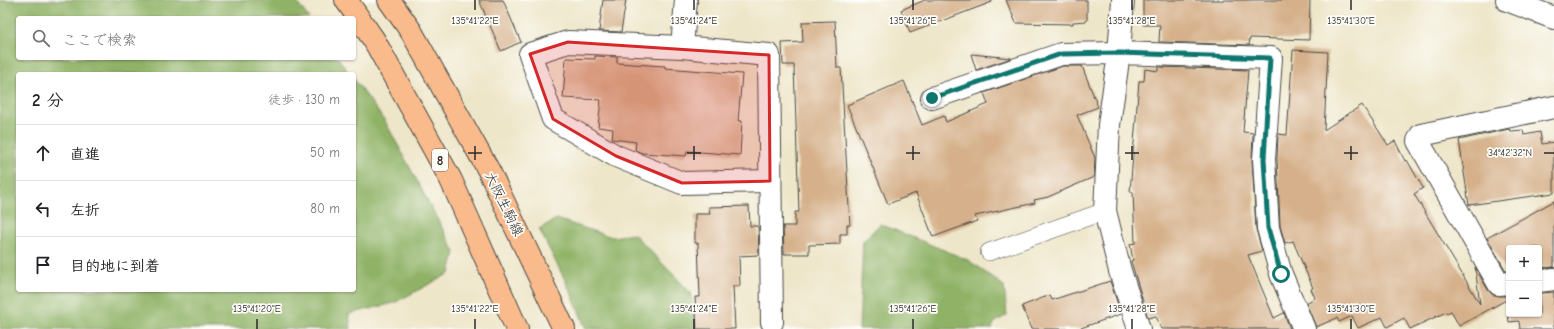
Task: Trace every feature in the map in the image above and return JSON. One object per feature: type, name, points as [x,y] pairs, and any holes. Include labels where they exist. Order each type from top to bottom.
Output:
[{"type":"main road","name":"8","points":[[346,0],[374,40],[451,180],[517,329]]},
{"type":"main road","name":"大阪生駒線","points":[[389,0],[411,31],[489,171],[564,329]]},
{"type":"street","points":[[682,47],[686,0]]},
{"type":"street","points":[[1123,0],[1119,53],[1109,125],[1106,211],[1120,271],[1139,329]]},
{"type":"street","points":[[1507,0],[1554,18]]},
{"type":"street","points":[[770,181],[682,184],[616,156],[553,119],[530,54],[568,42],[682,47],[770,55],[772,322]]},
{"type":"street","points":[[932,98],[1061,54],[1119,53],[1270,58],[1264,159],[1268,228],[1281,274],[1304,329]]},
{"type":"street","points":[[1506,283],[1499,284],[1418,142],[1421,135],[1554,107]]},
{"type":"street","points":[[1542,281],[1554,279]]},
{"type":"lane","points":[[989,252],[1106,211]]},
{"type":"highlighted area","points":[[568,42],[769,55],[770,181],[682,183],[616,156],[553,119],[530,54]]},
{"type":"green space","points":[[0,0],[295,0],[307,16],[16,16],[16,60],[340,60],[348,72],[16,72],[16,292],[356,292],[356,82],[385,121],[455,252],[450,273],[394,303],[349,314],[351,329],[0,329]]},
{"type":"green space","points":[[556,219],[612,237],[634,234],[691,293],[695,329],[586,329],[571,292],[539,229]]},
{"type":"green space","points":[[880,224],[968,260],[1004,286],[1007,315],[994,323],[992,329],[859,329],[863,241]]},
{"type":"building","points":[[479,0],[503,0],[521,42],[501,51]]},
{"type":"building","points":[[603,0],[626,0],[621,32],[599,31]]},
{"type":"building","points":[[925,0],[991,0],[992,2],[910,33],[901,10]]},
{"type":"building","points":[[1006,0],[1087,0],[1087,21],[1073,22],[1073,24],[1016,23]]},
{"type":"building","points":[[1143,0],[1310,0],[1309,40],[1250,38],[1249,45],[1159,42],[1160,25],[1143,25]]},
{"type":"building","points":[[835,21],[837,68],[841,68],[850,225],[847,225],[847,234],[840,234],[840,244],[809,245],[809,254],[784,254],[783,226],[795,226],[795,212],[799,212],[794,65],[783,65],[782,43],[803,42],[802,22]]},
{"type":"building","points":[[1293,50],[1328,52],[1324,130],[1362,105],[1388,145],[1395,141],[1405,161],[1407,160],[1423,188],[1414,194],[1480,304],[1475,267],[1488,290],[1493,295],[1506,296],[1506,300],[1459,326],[1451,311],[1410,329],[1404,318],[1387,327],[1382,317],[1358,328],[1352,316],[1339,322],[1337,318],[1316,327],[1306,303],[1315,298],[1311,289],[1313,288],[1293,241],[1285,243],[1280,226],[1277,159],[1278,134],[1287,135]]},
{"type":"building","points":[[971,54],[1011,58],[976,70]]},
{"type":"building","points":[[595,56],[617,57],[617,63],[665,66],[665,68],[742,74],[738,121],[742,121],[740,155],[687,151],[686,156],[642,153],[635,150],[636,142],[612,139],[613,129],[598,127],[601,100],[563,98],[566,58],[595,59]]},
{"type":"building","points":[[1063,66],[1082,66],[1098,107],[1077,115],[1095,158],[1094,177],[1048,197],[1034,200],[1035,203],[975,216],[977,221],[933,237],[916,193],[888,204],[847,105],[904,81],[922,125],[944,116],[946,122],[988,104],[984,93]]},
{"type":"building","points":[[1158,67],[1248,70],[1243,132],[1253,133],[1252,160],[1256,229],[1262,251],[1248,255],[1274,318],[1284,313],[1290,329],[1161,329],[1156,316],[1148,318],[1131,261],[1133,260],[1130,244],[1135,243],[1133,192],[1130,192],[1139,81],[1144,81],[1145,69],[1158,71]]},
{"type":"building","points":[[1509,129],[1511,131],[1523,130],[1524,135],[1540,132],[1542,144],[1554,142],[1554,193],[1469,205],[1459,140]]},
{"type":"building","points":[[1554,201],[1554,267],[1542,268],[1542,245],[1506,245],[1506,271],[1487,238]]},
{"type":"building","points":[[749,206],[750,226],[758,226],[759,255],[739,256],[740,286],[733,286],[735,329],[697,329],[695,297],[700,297],[698,243],[695,243],[695,214],[710,214],[709,207]]},
{"type":"building","points":[[1110,281],[1121,314],[1078,329],[1031,329],[1022,306],[1050,295],[1052,300]]},
{"type":"building","points":[[1554,292],[1554,329],[1520,329],[1519,321],[1509,322],[1508,317],[1542,317],[1542,293]]},
{"type":"route","points":[[932,98],[1061,54],[1119,53],[1270,58],[1264,159],[1268,228],[1281,274]]}]
